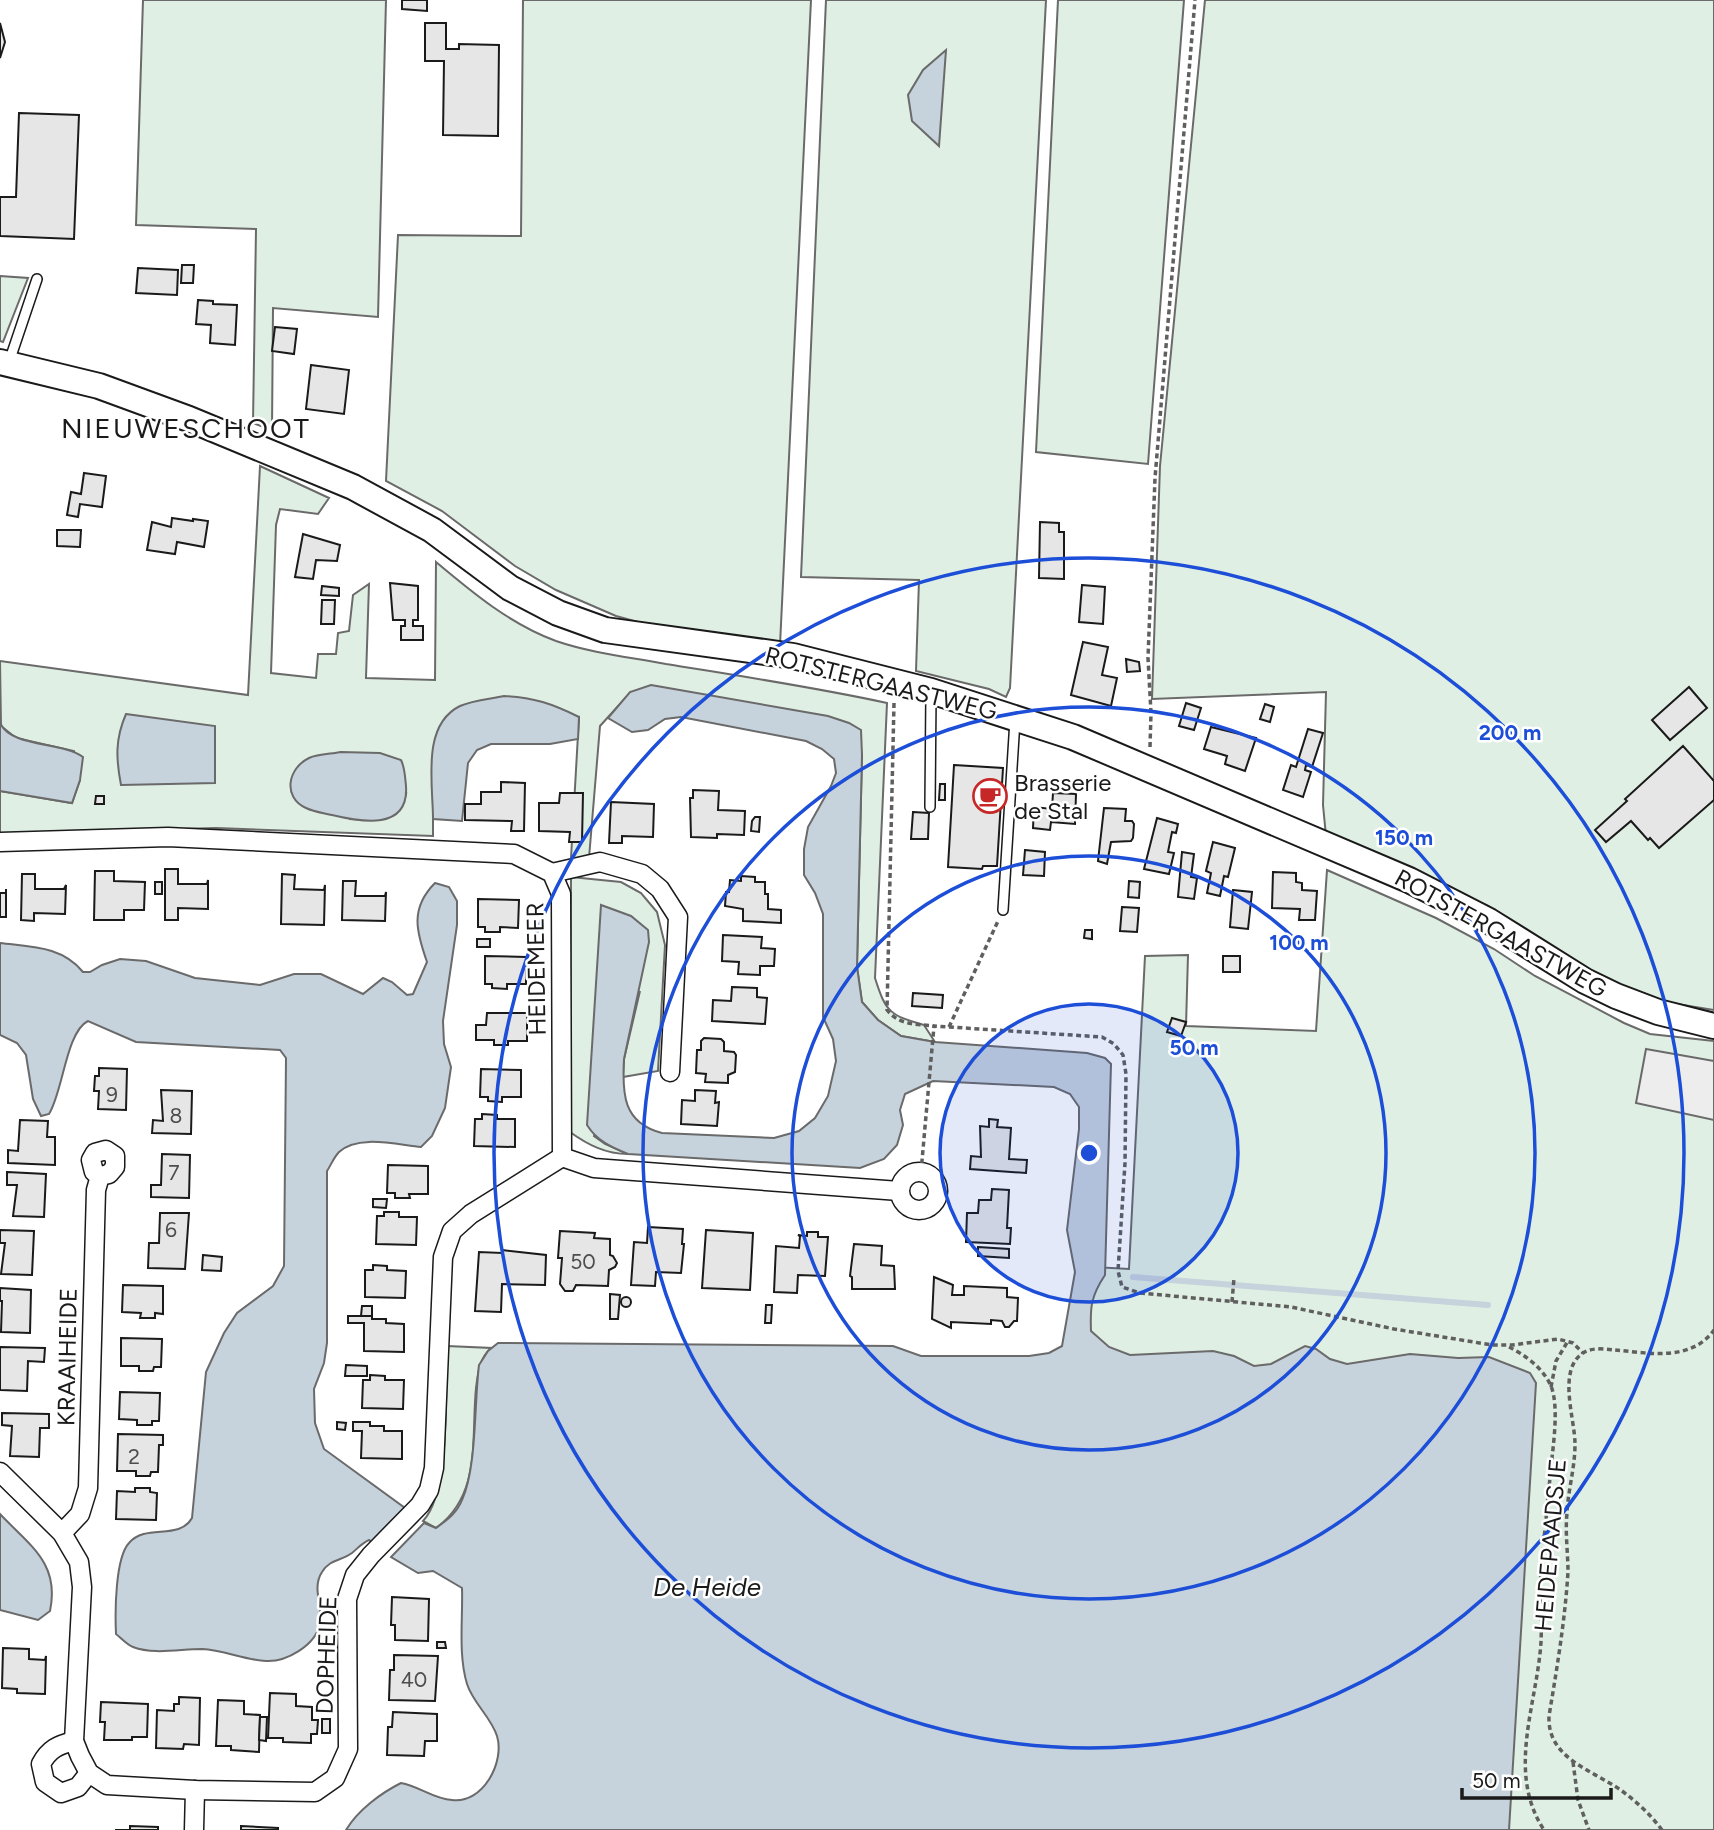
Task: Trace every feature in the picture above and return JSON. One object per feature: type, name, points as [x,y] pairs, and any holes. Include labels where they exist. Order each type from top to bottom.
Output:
[{"type":"street","name":"ROTSTERGAASTWEG","points":[[4,363],[99,386],[189,419],[353,487],[432,530],[510,588],[558,613],[605,630],[793,656],[931,691],[1073,737],[1409,880],[1489,920],[1585,981],[1616,996],[1658,1012],[1714,1026]]},
{"type":"street","name":"HEIDEMEER","points":[[0,842],[168,837],[514,854],[552,873],[561,894],[562,1157]]},
{"type":"street","points":[[552,873],[600,862],[642,874],[660,889],[678,917],[670,1072]]},
{"type":"street","points":[[562,1157],[594,1168],[899,1191]]},
{"type":"street","name":"DOPHEIDE","points":[[89,1773],[107,1785],[195,1790],[315,1792],[335,1778],[348,1748],[348,1599],[355,1575],[420,1504],[429,1490],[434,1468],[443,1257],[452,1231],[471,1214],[562,1157]]},
{"type":"street","points":[[921,1172],[933,1178],[938,1191],[936,1200],[930,1207],[920,1211],[904,1204],[899,1191],[904,1178],[909,1174],[921,1172]]},
{"type":"street","name":"KRAAIHEIDE","points":[[62,1532],[80,1514],[88,1488],[96,1190],[100,1176]]},
{"type":"street","points":[[0,1472],[62,1532],[79,1562],[82,1587],[74,1741],[89,1773],[78,1787],[61,1793],[45,1782],[41,1764],[47,1752],[74,1741]]},
{"type":"street","points":[[194,1830],[195,1790]]},
{"type":"lane","points":[[4,363],[37,279]]},
{"type":"lane","points":[[930,807],[931,691]]},
{"type":"lane","points":[[1003,910],[1016,718]]},
{"type":"path","points":[[1149,770],[1151,713],[1148,658],[1155,478],[1195,0]]},
{"type":"path","points":[[894,682],[887,1010],[894,1019],[906,1023],[1102,1037],[1114,1044],[1123,1055],[1126,1074],[1125,1163],[1118,1271],[1122,1287],[1140,1293],[1291,1307],[1394,1329],[1506,1345],[1547,1339],[1568,1340],[1583,1353],[1606,1349],[1676,1353],[1695,1347],[1714,1330]]},
{"type":"path","points":[[949,1027],[1003,910]]},
{"type":"path","points":[[921,1172],[934,1026]]},
{"type":"path","points":[[1232,1302],[1234,1278]]},
{"type":"path","points":[[1544,1830],[1533,1810],[1525,1778],[1524,1759],[1541,1643],[1542,1554],[1554,1424],[1551,1388],[1556,1361],[1568,1340]]},
{"type":"path","points":[[1506,1345],[1537,1366],[1551,1388]]},
{"type":"path","name":"HEIDEPAADSJE","points":[[1583,1353],[1574,1364],[1569,1387],[1574,1419],[1575,1454],[1567,1515],[1565,1602],[1549,1723],[1553,1739],[1573,1765],[1625,1793],[1648,1813],[1662,1830]]},
{"type":"path","name":"HEIDEPAADSJE","points":[[1573,1765],[1578,1800],[1589,1830]]},
{"type":"green space","points":[[143,0],[386,0],[378,317],[273,308],[272,430],[253,423],[256,229],[136,225]]},
{"type":"green space","points":[[523,0],[811,0],[780,645],[649,625],[616,616],[556,590],[515,566],[442,511],[386,481],[398,235],[521,236]]},
{"type":"green space","points":[[826,0],[1046,0],[1010,688],[1006,697],[989,689],[916,671],[919,580],[801,577]]},
{"type":"green space","points":[[1058,0],[1184,0],[1148,464],[1036,452]]},
{"type":"green space","points":[[1205,0],[1714,0],[1714,1010],[1658,1001],[1629,991],[1567,959],[1488,906],[1326,836],[1323,805],[1326,692],[1152,699],[1160,466]]},
{"type":"green space","points":[[0,276],[28,278],[3,342],[0,341]]},
{"type":"green space","points":[[260,466],[329,498],[318,514],[280,509],[276,525],[271,673],[316,678],[318,654],[336,654],[338,633],[349,631],[353,595],[369,584],[366,678],[435,680],[436,562],[508,617],[556,641],[610,654],[887,703],[875,978],[886,1006],[896,1015],[924,1025],[935,1042],[901,1036],[878,1020],[862,1002],[857,967],[862,755],[631,692],[600,726],[589,858],[571,858],[579,717],[433,748],[433,836],[216,828],[0,834],[0,791],[72,803],[80,780],[74,751],[16,738],[1,726],[0,661],[248,695]],"holes":[[[406,794],[398,812],[385,819],[349,819]]]},
{"type":"green space","points":[[1327,870],[1436,918],[1494,949],[1535,976],[1624,1023],[1650,1034],[1714,1041],[1714,1830],[854,1830],[1077,1364],[1094,1267],[1129,1269],[1145,956],[1188,955],[1186,1026],[1316,1031]]},
{"type":"green space","points":[[571,877],[621,882],[641,893],[657,912],[665,945],[658,1071],[623,1077],[624,1059],[640,991],[594,1136],[628,1154],[598,1148],[570,1132]]},
{"type":"green space","points":[[447,1346],[491,1348],[482,1362],[478,1377],[468,1482],[451,1515],[436,1528],[423,1521],[432,1507],[442,1464]]},
{"type":"shaded area","points":[[1646,1049],[1714,1061],[1714,1120],[1636,1103]]},
{"type":"water","points":[[946,50],[939,146],[912,121],[908,95],[923,70]]},
{"type":"water","name":"De Heide","points":[[651,685],[828,716],[861,730],[857,967],[862,1002],[878,1020],[901,1036],[935,1042],[1087,1053],[1105,1058],[1111,1064],[1105,1275],[1091,1308],[1091,1331],[1109,1347],[1130,1355],[1213,1351],[1234,1356],[1254,1366],[1271,1364],[1305,1346],[1316,1349],[1330,1359],[1347,1364],[1410,1354],[1458,1358],[1489,1357],[1530,1373],[1536,1383],[1509,1830],[346,1830],[370,1803],[401,1783],[445,1799],[463,1799],[473,1795],[489,1779],[498,1758],[497,1736],[473,1697],[464,1673],[462,1588],[433,1571],[418,1573],[391,1557],[424,1523],[436,1528],[460,1505],[470,1470],[479,1365],[488,1351],[498,1343],[893,1346],[921,1356],[1029,1356],[1049,1353],[1062,1346],[1075,1272],[1067,1230],[1079,1129],[1079,1107],[1070,1094],[1054,1087],[933,1081],[905,1094],[900,1110],[903,1125],[897,1145],[884,1159],[860,1168],[628,1154],[600,1139],[587,1125],[601,905],[631,916],[648,930],[649,942],[624,1059],[625,1095],[632,1114],[639,1122],[662,1133],[774,1138],[799,1131],[815,1118],[828,1096],[836,1061],[833,1039],[823,1017],[823,914],[804,875],[804,849],[808,827],[836,773],[834,759],[806,741],[681,717],[665,719],[648,730],[632,732],[608,718],[630,692]]},
{"type":"water","points":[[504,696],[543,702],[579,717],[578,739],[550,744],[491,744],[477,750],[468,763],[462,821],[433,819],[432,757],[439,727],[448,715],[460,706]]},
{"type":"water","points":[[126,714],[215,726],[215,783],[121,785],[118,749]]},
{"type":"water","points":[[0,723],[15,737],[62,748],[83,757],[80,780],[72,803],[0,791]]},
{"type":"water","points":[[341,752],[380,753],[401,760],[406,786],[405,800],[400,810],[392,817],[369,821],[316,811],[298,803],[291,790],[292,775],[296,768],[309,758]]},
{"type":"water","points":[[435,883],[449,887],[457,901],[457,925],[443,1021],[444,1044],[451,1067],[445,1108],[432,1136],[421,1147],[378,1142],[357,1143],[339,1152],[327,1171],[327,1343],[324,1363],[314,1389],[315,1423],[324,1449],[405,1508],[376,1546],[369,1540],[325,1568],[318,1585],[321,1618],[317,1632],[306,1646],[291,1656],[266,1661],[202,1649],[158,1651],[133,1647],[116,1634],[117,1586],[124,1550],[136,1537],[179,1529],[192,1518],[206,1372],[224,1333],[237,1313],[273,1286],[284,1266],[286,1058],[280,1050],[136,1042],[88,1021],[81,1027],[70,1049],[54,1104],[49,1114],[41,1116],[33,1099],[26,1055],[17,1043],[0,1035],[0,943],[56,952],[75,963],[83,972],[90,972],[120,959],[146,961],[195,978],[260,985],[294,974],[321,974],[363,994],[383,978],[407,995],[413,994],[427,962],[420,940],[418,920],[422,902]]},
{"type":"water","points":[[0,1514],[40,1556],[51,1580],[50,1611],[38,1620],[0,1610]]},
{"type":"building","points":[[402,0],[427,0],[427,11],[402,9]]},
{"type":"building","points":[[0,23],[5,42],[0,58]]},
{"type":"building","points":[[425,23],[446,23],[446,49],[459,49],[459,44],[499,45],[498,136],[443,135],[444,61],[425,61]]},
{"type":"building","points":[[19,113],[79,115],[74,239],[0,236],[0,197],[16,197]]},
{"type":"building","points":[[182,265],[194,265],[193,283],[181,283]]},
{"type":"building","points":[[138,268],[178,270],[177,295],[136,293]]},
{"type":"building","points":[[198,300],[237,305],[235,345],[210,343],[211,325],[196,324]]},
{"type":"building","points":[[275,327],[297,329],[294,354],[272,351]]},
{"type":"building","points":[[311,365],[349,370],[344,414],[306,409]]},
{"type":"building","points":[[84,473],[106,476],[102,507],[80,504],[78,517],[67,515],[71,492],[81,494]]},
{"type":"building","points":[[172,518],[208,521],[204,547],[177,542],[175,554],[147,550],[152,522],[171,527]]},
{"type":"building","points":[[1040,522],[1059,523],[1059,532],[1064,532],[1064,579],[1039,578]]},
{"type":"building","points":[[57,530],[81,530],[80,547],[57,546]]},
{"type":"building","points":[[303,534],[340,545],[337,561],[316,560],[313,579],[295,577]]},
{"type":"building","points":[[390,583],[418,586],[418,620],[413,620],[413,626],[423,626],[423,640],[401,640],[401,626],[405,626],[405,620],[393,620]]},
{"type":"building","points":[[1082,585],[1105,587],[1103,624],[1079,622]]},
{"type":"building","points":[[322,586],[339,588],[339,596],[321,595]]},
{"type":"building","points":[[322,600],[335,600],[334,624],[321,624]]},
{"type":"building","points":[[1083,642],[1108,647],[1102,675],[1117,678],[1111,706],[1071,695]]},
{"type":"building","points":[[1126,659],[1139,662],[1140,671],[1127,672]]},
{"type":"building","points":[[1689,687],[1707,708],[1670,740],[1652,720]]},
{"type":"building","points":[[1186,703],[1201,708],[1194,730],[1179,726]]},
{"type":"building","points":[[1265,704],[1274,707],[1270,722],[1260,719]]},
{"type":"building","points":[[1211,727],[1256,738],[1245,771],[1225,764],[1227,756],[1204,749]]},
{"type":"building","points":[[1308,729],[1323,733],[1312,767],[1306,765],[1305,770],[1311,772],[1303,797],[1283,790],[1291,765],[1296,767]]},
{"type":"building","points":[[1683,746],[1714,781],[1714,800],[1659,848],[1631,821],[1606,842],[1595,830]]},
{"type":"building","points":[[954,765],[1003,768],[997,866],[983,866],[982,869],[948,867]]},
{"type":"building","points":[[501,782],[525,783],[524,831],[511,831],[512,821],[465,820],[465,804],[481,804],[481,792],[501,792]]},
{"type":"building","points":[[940,784],[945,784],[945,800],[939,800]]},
{"type":"building","points":[[693,790],[719,791],[718,810],[745,811],[744,835],[691,837],[690,798],[693,798]]},
{"type":"building","points":[[560,793],[583,793],[582,842],[569,842],[570,832],[539,831],[539,803],[559,803]]},
{"type":"building","points":[[1053,793],[1076,794],[1075,824],[1051,822],[1050,830],[1033,828],[1034,807],[1052,809]]},
{"type":"building","points":[[96,796],[104,796],[104,804],[95,804]]},
{"type":"building","points":[[611,802],[654,804],[653,837],[622,836],[622,843],[609,843]]},
{"type":"building","points":[[1104,808],[1126,809],[1125,821],[1132,821],[1134,824],[1131,841],[1111,842],[1107,864],[1098,861]]},
{"type":"building","points":[[913,812],[929,813],[928,839],[911,839]]},
{"type":"building","points":[[755,817],[760,817],[759,832],[751,831]]},
{"type":"building","points":[[1157,818],[1178,824],[1176,833],[1172,832],[1168,852],[1174,853],[1169,874],[1144,869]]},
{"type":"building","points":[[1213,842],[1235,848],[1228,877],[1224,876],[1220,896],[1207,893],[1211,873],[1206,871]]},
{"type":"building","points":[[1025,850],[1045,852],[1044,876],[1023,875]]},
{"type":"building","points":[[1182,852],[1194,854],[1191,877],[1197,878],[1194,899],[1178,897]]},
{"type":"building","points":[[165,869],[178,869],[178,884],[207,884],[208,880],[208,909],[178,908],[178,920],[165,920]]},
{"type":"building","points":[[95,871],[114,871],[114,881],[145,882],[144,910],[124,910],[124,920],[94,920]]},
{"type":"building","points":[[1273,872],[1296,873],[1296,882],[1302,883],[1302,890],[1317,891],[1315,920],[1299,920],[1300,909],[1272,908]]},
{"type":"building","points":[[22,874],[35,874],[35,889],[64,889],[66,885],[65,914],[34,913],[34,921],[21,920]]},
{"type":"building","points":[[282,874],[295,875],[294,889],[324,890],[325,885],[324,925],[281,924]]},
{"type":"building","points":[[741,876],[755,877],[755,882],[765,882],[768,909],[781,910],[781,923],[743,921],[743,909],[725,906],[730,880],[741,881]]},
{"type":"building","points":[[343,881],[356,881],[355,896],[385,896],[386,892],[385,921],[342,920]]},
{"type":"building","points":[[1129,881],[1140,882],[1139,898],[1128,897]]},
{"type":"building","points":[[155,882],[162,882],[162,894],[155,894]]},
{"type":"building","points":[[1233,890],[1252,892],[1248,929],[1230,927]]},
{"type":"building","points":[[0,893],[6,893],[6,917],[0,917]]},
{"type":"building","points":[[478,899],[519,900],[518,928],[500,927],[500,932],[485,932],[485,927],[478,927]]},
{"type":"building","points":[[1122,907],[1139,908],[1137,932],[1120,931]]},
{"type":"building","points":[[1085,930],[1092,930],[1092,939],[1084,938]]},
{"type":"building","points":[[723,935],[762,937],[761,948],[775,949],[774,966],[760,966],[760,975],[738,974],[739,962],[722,961]]},
{"type":"building","points":[[477,939],[490,939],[490,947],[477,947]]},
{"type":"building","points":[[485,956],[526,957],[526,984],[507,984],[507,989],[492,988],[492,984],[485,984]]},
{"type":"building","points":[[1223,956],[1240,956],[1240,972],[1223,972]]},
{"type":"building","points":[[732,987],[757,988],[757,997],[767,998],[765,1024],[712,1021],[713,1000],[731,1001]]},
{"type":"building","points":[[913,993],[943,995],[942,1008],[912,1006]]},
{"type":"building","points":[[487,1013],[527,1013],[527,1041],[508,1041],[508,1045],[494,1045],[494,1040],[476,1040],[476,1025],[486,1025]]},
{"type":"building","points":[[1172,1018],[1186,1022],[1181,1036],[1167,1032]]},
{"type":"building","points":[[704,1038],[721,1039],[724,1042],[724,1051],[734,1052],[736,1055],[735,1072],[728,1075],[728,1083],[705,1082],[706,1074],[696,1073],[697,1050],[701,1050],[701,1041]]},
{"type":"building","points":[[99,1068],[127,1069],[126,1110],[98,1109],[99,1091],[94,1091],[95,1076],[99,1076]]},
{"type":"building","points":[[481,1069],[521,1070],[521,1097],[502,1097],[502,1102],[488,1101],[488,1097],[480,1097]]},
{"type":"building","points":[[161,1090],[192,1091],[191,1134],[152,1133],[153,1120],[163,1121]]},
{"type":"building","points":[[695,1090],[716,1091],[715,1103],[719,1102],[717,1126],[681,1124],[682,1100],[695,1101]]},
{"type":"building","points":[[482,1114],[497,1115],[497,1119],[515,1119],[515,1147],[474,1146],[475,1119],[482,1119]]},
{"type":"building","points":[[989,1119],[998,1120],[997,1127],[1011,1128],[1009,1159],[1027,1160],[1026,1173],[970,1169],[971,1156],[981,1157],[980,1126],[989,1127]]},
{"type":"building","points":[[20,1120],[48,1121],[47,1137],[55,1137],[55,1165],[8,1163],[8,1150],[18,1151]]},
{"type":"building","points":[[162,1154],[190,1155],[189,1198],[151,1197],[151,1185],[161,1185]]},
{"type":"building","points":[[388,1165],[428,1166],[428,1194],[409,1194],[410,1198],[395,1198],[395,1193],[387,1193]]},
{"type":"building","points":[[7,1172],[46,1174],[44,1217],[13,1216],[17,1185],[7,1185]]},
{"type":"building","points":[[992,1189],[1009,1190],[1007,1228],[1011,1228],[1010,1244],[966,1242],[967,1213],[978,1213],[979,1200],[991,1200]]},
{"type":"building","points":[[373,1199],[387,1199],[386,1208],[373,1207]]},
{"type":"building","points":[[384,1212],[399,1212],[399,1217],[417,1217],[416,1245],[376,1244],[377,1216],[384,1216]]},
{"type":"building","points":[[160,1213],[189,1213],[185,1269],[148,1268],[149,1243],[159,1243]]},
{"type":"building","points":[[648,1227],[683,1229],[681,1273],[656,1272],[655,1286],[631,1285],[634,1242],[647,1243]]},
{"type":"building","points":[[0,1230],[34,1231],[32,1275],[1,1274],[5,1243],[0,1243]]},
{"type":"building","points":[[706,1230],[753,1233],[750,1290],[702,1288]]},
{"type":"building","points":[[560,1231],[595,1233],[594,1238],[610,1239],[610,1255],[617,1263],[609,1270],[608,1286],[576,1285],[573,1291],[565,1291],[560,1284]]},
{"type":"building","points":[[807,1232],[818,1232],[818,1237],[828,1237],[825,1276],[798,1275],[797,1293],[774,1292],[776,1246],[799,1248],[798,1235],[807,1236]]},
{"type":"building","points":[[854,1244],[882,1246],[881,1265],[894,1266],[895,1289],[852,1289],[850,1276]]},
{"type":"building","points":[[978,1247],[1009,1249],[1009,1258],[978,1256]]},
{"type":"building","points":[[502,1250],[546,1255],[545,1285],[502,1284],[501,1312],[475,1311],[479,1252],[502,1253]]},
{"type":"building","points":[[203,1255],[222,1257],[221,1271],[202,1270]]},
{"type":"building","points":[[373,1265],[387,1266],[387,1270],[406,1271],[405,1298],[365,1297],[365,1270],[373,1270]]},
{"type":"building","points":[[934,1277],[953,1285],[952,1295],[964,1295],[964,1286],[1007,1288],[1007,1297],[1018,1298],[1017,1321],[1009,1327],[1005,1327],[1002,1321],[991,1320],[991,1324],[951,1322],[951,1328],[932,1319]]},
{"type":"building","points":[[123,1285],[163,1286],[163,1314],[155,1313],[155,1318],[140,1318],[141,1313],[122,1312]]},
{"type":"building","points":[[0,1288],[31,1290],[30,1333],[1,1332]]},
{"type":"building","points":[[610,1294],[620,1295],[618,1319],[610,1319]]},
{"type":"building","points":[[626,1297],[630,1298],[630,1306],[626,1307],[622,1306],[621,1302],[622,1298]]},
{"type":"building","points":[[766,1305],[772,1305],[771,1323],[765,1323]]},
{"type":"building","points":[[362,1306],[372,1306],[372,1316],[361,1316]]},
{"type":"building","points":[[348,1316],[372,1316],[372,1319],[386,1319],[386,1323],[404,1324],[404,1352],[364,1351],[364,1323],[348,1323]]},
{"type":"building","points":[[121,1338],[162,1339],[161,1367],[154,1367],[153,1371],[139,1371],[139,1366],[121,1366]]},
{"type":"building","points":[[0,1347],[45,1348],[44,1362],[28,1361],[27,1391],[0,1390]]},
{"type":"building","points":[[346,1365],[367,1366],[367,1376],[345,1376]]},
{"type":"building","points":[[370,1375],[385,1376],[385,1380],[404,1380],[403,1409],[362,1408],[363,1380],[370,1380]]},
{"type":"building","points":[[120,1392],[160,1393],[159,1421],[152,1421],[152,1425],[137,1425],[137,1420],[119,1419]]},
{"type":"building","points":[[2,1413],[49,1414],[49,1428],[40,1428],[39,1457],[10,1456],[12,1426],[2,1425]]},
{"type":"building","points":[[337,1422],[346,1423],[345,1430],[337,1429]]},
{"type":"building","points":[[353,1422],[370,1422],[370,1426],[384,1426],[384,1431],[402,1431],[402,1459],[361,1458],[362,1431],[353,1431]]},
{"type":"building","points":[[118,1434],[163,1435],[163,1445],[159,1445],[158,1472],[151,1472],[150,1476],[136,1476],[136,1471],[117,1471]]},
{"type":"building","points":[[135,1488],[150,1488],[150,1492],[157,1493],[156,1520],[116,1519],[117,1491],[135,1492]]},
{"type":"building","points":[[392,1597],[429,1599],[428,1641],[395,1640],[395,1625],[391,1625]]},
{"type":"building","points":[[437,1642],[445,1642],[446,1648],[437,1648]]},
{"type":"building","points":[[3,1648],[29,1649],[29,1659],[45,1660],[46,1656],[45,1694],[17,1693],[17,1689],[2,1688]]},
{"type":"building","points":[[394,1655],[438,1656],[435,1701],[389,1700],[390,1670],[394,1670]]},
{"type":"building","points":[[270,1693],[296,1694],[296,1706],[312,1707],[312,1720],[318,1720],[317,1734],[311,1734],[311,1743],[283,1742],[283,1738],[268,1738]]},
{"type":"building","points":[[179,1697],[200,1698],[199,1745],[184,1744],[183,1749],[156,1748],[157,1710],[174,1711],[174,1704],[179,1704]]},
{"type":"building","points":[[218,1700],[244,1701],[244,1714],[260,1715],[259,1752],[216,1746]]},
{"type":"building","points":[[101,1702],[148,1704],[147,1737],[104,1740],[105,1722],[100,1722]]},
{"type":"building","points":[[393,1712],[437,1714],[437,1741],[425,1741],[424,1756],[387,1755],[388,1727],[392,1727]]},
{"type":"building","points":[[260,1717],[267,1717],[266,1741],[259,1740]]},
{"type":"building","points":[[322,1719],[330,1719],[330,1733],[322,1733]]},
{"type":"building","points":[[130,1826],[158,1827],[158,1830],[130,1830]]},
{"type":"building","points":[[241,1826],[278,1828],[278,1830],[241,1830]]},
{"type":"waterway","points":[[1133,1277],[1488,1305]]},
{"type":"place","name":"Brasserie de Stal","points":[[990,796]]},
{"type":"district","name":"NIEUWESCHOOT","points":[[186,428]]}]
